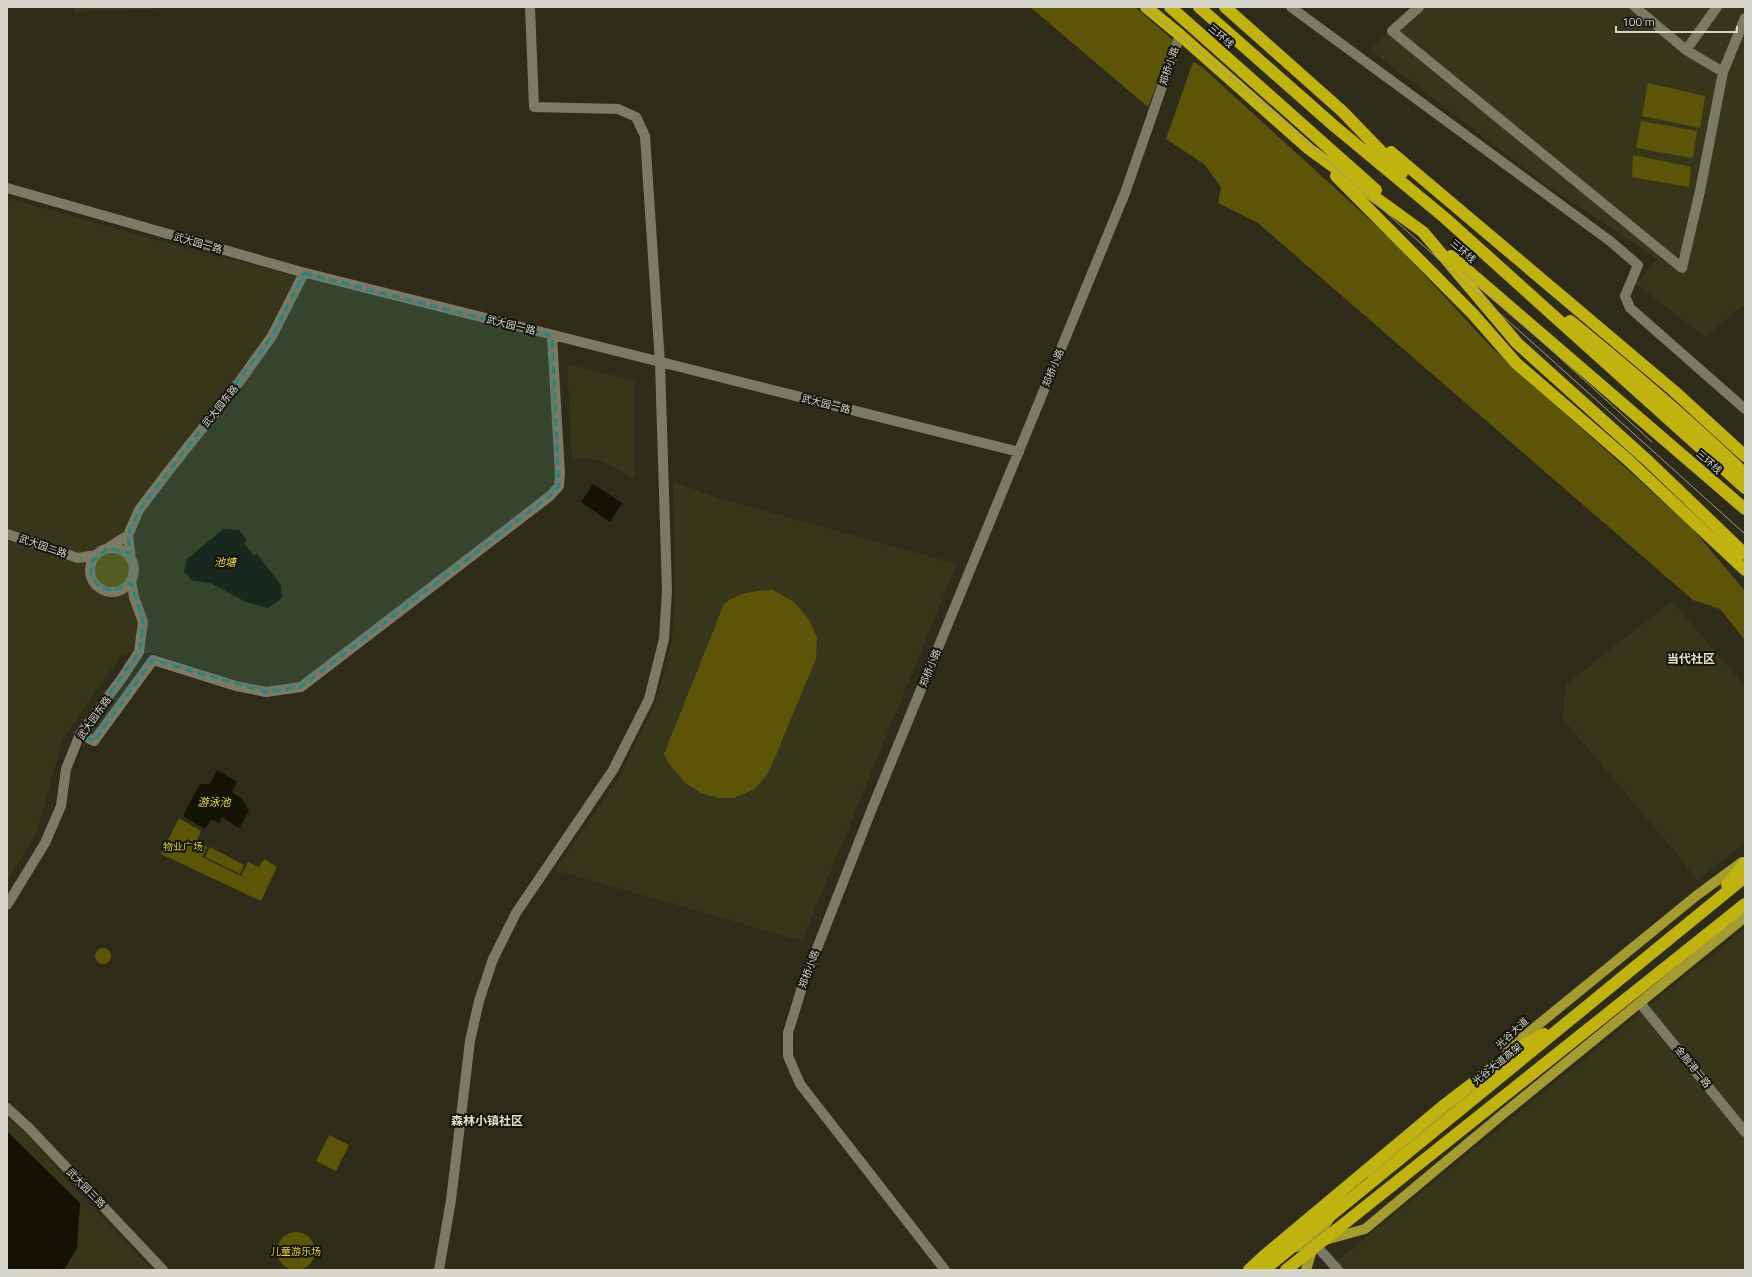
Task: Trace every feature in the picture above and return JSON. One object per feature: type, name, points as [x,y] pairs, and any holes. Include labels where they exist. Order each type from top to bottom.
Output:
[{"type":"highway","points":[[1146,7],[1180,35],[1309,149],[1473,314],[1516,363],[1627,459],[1745,570]]},
{"type":"highway","name":"三环线","points":[[1170,7],[1423,232],[1745,509]]},
{"type":"highway","name":"三环线","points":[[1198,7],[1333,125],[1445,218],[1745,488]]},
{"type":"highway","points":[[1225,7],[1338,108],[1674,391],[1745,456]]},
{"type":"highway","points":[[1338,108],[1445,218],[1622,363],[1713,443],[1745,474]]},
{"type":"highway","points":[[1309,149],[1423,232],[1517,343],[1641,454],[1745,554]]},
{"type":"highway","points":[[1473,314],[1507,343],[1534,358]]},
{"type":"highway","points":[[1594,325],[1674,408]]},
{"type":"highway","points":[[1641,454],[1678,506]]},
{"type":"highway","points":[[1711,904],[1745,863]]},
{"type":"highway","name":"光谷大道高架","points":[[1264,1270],[1745,877]]},
{"type":"highway","points":[[1286,1270],[1745,904]]},
{"type":"highway","points":[[1249,1270],[1308,1218],[1443,1106],[1519,1048],[1578,1014]]},
{"type":"main road","name":"光谷大道","points":[[1306,1270],[1314,1243],[1340,1201],[1471,1092],[1517,1042],[1696,896],[1745,860]]},
{"type":"main road","points":[[1256,1270],[1281,1251],[1365,1229],[1502,1114],[1745,917]]},
{"type":"street","points":[[439,1270],[451,1200],[470,1041],[479,1002],[493,959],[516,913],[613,770],[648,699],[664,639],[667,591],[660,363],[645,136],[636,117],[618,109],[534,108],[530,7]]},
{"type":"street","points":[[1291,7],[1610,241],[1638,265],[1625,296],[1630,308],[1745,409]]},
{"type":"street","points":[[1419,7],[1392,31],[1682,268],[1700,190],[1723,72],[1745,18]]},
{"type":"street","points":[[1635,7],[1686,50],[1723,72]]},
{"type":"street","points":[[1686,50],[1717,7]]},
{"type":"street","name":"郑桥小路","points":[[945,1270],[800,1084],[788,1056],[788,1033],[803,984],[873,806],[1125,193],[1180,35]]},
{"type":"street","name":"武大园一路","points":[[7,188],[304,273],[1019,452]]},
{"type":"street","name":"武大园东路","points":[[128,535],[139,510],[240,381],[272,336],[304,273]]},
{"type":"street","points":[[80,734],[94,741],[154,660],[236,686],[266,692],[301,687],[550,496],[558,486],[560,474],[552,336]]},
{"type":"street","name":"武大园二路","points":[[7,534],[78,558]]},
{"type":"street","points":[[91,575],[92,561],[96,555],[128,535],[133,574],[131,580],[126,586],[113,591]]},
{"type":"street","points":[[108,548],[122,550],[131,560]]},
{"type":"street","points":[[96,555],[78,558],[91,575],[94,582],[99,587],[134,597]]},
{"type":"street","name":"武大园东路","points":[[7,905],[45,843],[61,806],[66,769],[80,734],[122,678],[139,652],[143,622],[134,597],[131,580]]},
{"type":"street","name":"金融港一路","points":[[1640,1003],[1745,1132]]},
{"type":"street","name":"武大园三路","points":[[7,1108],[34,1134],[163,1270]]},
{"type":"street","points":[[1314,1243],[1338,1270]]},
{"type":"highlighted area","points":[[304,273],[552,336],[559,486],[550,496],[301,687],[266,692],[153,660],[94,741],[80,734],[139,652],[143,622],[131,583],[113,591],[99,587],[91,575],[92,561],[108,548],[130,553],[128,535],[139,510],[272,336]]},
{"type":"shaded area","points":[[74,7],[175,7],[175,8],[74,12]]},
{"type":"shaded area","points":[[1414,7],[1745,7],[1745,304],[1705,337],[1636,284],[1657,259],[1546,185],[1370,50]]},
{"type":"shaded area","points":[[7,198],[190,249],[542,338],[552,346],[557,448],[555,487],[301,687],[267,688],[222,676],[152,653],[122,654],[63,739],[37,832],[7,882]]},
{"type":"shaded area","points":[[567,364],[635,381],[635,479],[600,460],[572,458]]},
{"type":"shaded area","points":[[673,482],[722,499],[957,564],[802,941],[555,870],[620,775],[656,701],[672,638],[675,590]]},
{"type":"shaded area","points":[[1672,601],[1745,686],[1745,843],[1697,881],[1682,860],[1563,719],[1565,685]]},
{"type":"shaded area","points":[[1745,928],[1745,1270],[1326,1270],[1607,1040]]},
{"type":"shaded area","points":[[7,1118],[27,1134],[68,1181],[153,1270],[7,1270]]},
{"type":"green space","points":[[1030,7],[1135,7],[1174,41],[1148,107]]},
{"type":"green space","points":[[1193,62],[1201,66],[1394,242],[1491,347],[1691,527],[1745,591],[1745,640],[1720,609],[1693,600],[1258,223],[1218,203],[1221,187],[1204,164],[1166,139]]},
{"type":"green space","points":[[1648,83],[1705,96],[1700,128],[1642,116]]},
{"type":"green space","points":[[1641,121],[1697,131],[1693,158],[1636,148]]},
{"type":"green space","points":[[1633,155],[1691,167],[1689,187],[1632,177]]},
{"type":"green space","points":[[115,552],[125,557],[129,563],[129,577],[125,583],[119,587],[109,588],[99,583],[95,577],[94,567],[99,557],[105,553]]},
{"type":"green space","points":[[773,590],[794,602],[808,618],[817,637],[816,659],[768,774],[753,790],[734,798],[717,798],[701,793],[685,783],[669,764],[664,754],[724,604],[741,595]]},
{"type":"green space","name":"物业广场","points":[[179,818],[201,831],[197,841],[207,847],[202,857],[241,876],[248,862],[259,867],[264,859],[277,867],[261,901],[161,854]]},
{"type":"green space","points":[[210,847],[244,865],[240,874],[205,857]]},
{"type":"green space","points":[[100,948],[106,948],[111,953],[109,962],[106,964],[100,964],[95,959],[95,953]]},
{"type":"green space","points":[[329,1135],[349,1145],[336,1171],[316,1161]]},
{"type":"green space","name":"儿童游乐场","points":[[292,1232],[300,1232],[310,1237],[314,1244],[314,1258],[310,1265],[300,1270],[292,1270],[282,1265],[280,1262],[277,1255],[277,1247],[282,1237],[285,1235]]},
{"type":"water","points":[[593,484],[622,503],[610,522],[581,502]]},
{"type":"water","name":"池塘","points":[[223,529],[239,530],[247,540],[244,543],[254,556],[257,554],[281,585],[282,598],[268,608],[246,602],[210,583],[192,581],[184,571],[187,559]]},
{"type":"water","name":"游泳池","points":[[217,770],[237,782],[232,792],[244,801],[249,811],[239,828],[222,817],[219,823],[211,819],[205,829],[183,816],[200,784],[210,784]]},
{"type":"water","points":[[7,1131],[80,1203],[77,1248],[64,1270],[7,1270]]},
{"type":"tram line","points":[[1144,7],[1273,112],[1745,534]]},
{"type":"tram line","points":[[1463,272],[1652,442]]},
{"type":"district","name":"当代社区","points":[[1691,658]]},
{"type":"district","name":"森林小镇社区","points":[[487,1120]]}]
